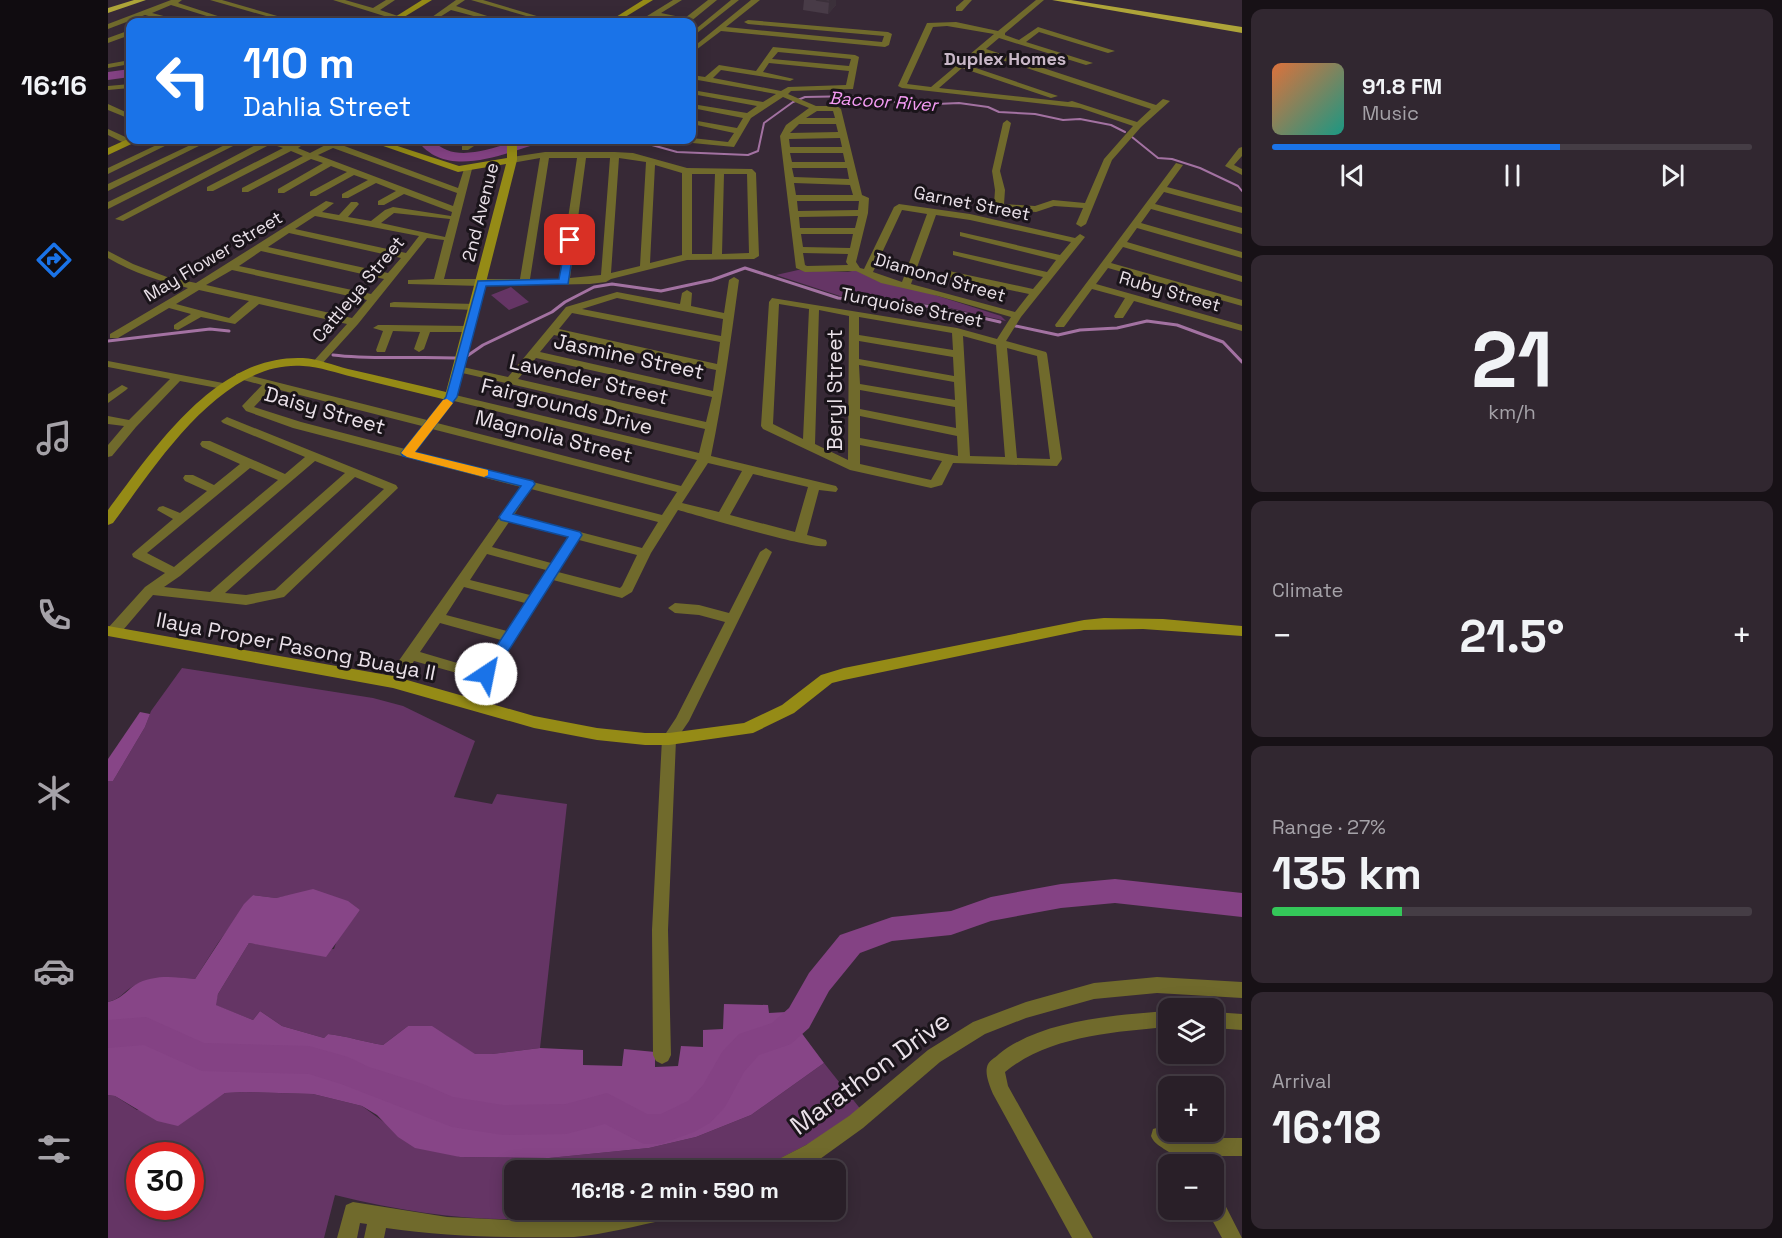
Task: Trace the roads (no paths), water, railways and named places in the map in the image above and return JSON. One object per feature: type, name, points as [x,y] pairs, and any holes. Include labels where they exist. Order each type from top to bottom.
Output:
[{"type":"main road","points":[[108,5],[125,0]]},
{"type":"main road","points":[[108,10],[142,0]]},
{"type":"main road","points":[[1056,0],[1242,30]]},
{"type":"street","points":[[338,0],[355,2],[400,18],[428,0]]},
{"type":"street","points":[[373,10],[391,0]]},
{"type":"street","points":[[435,18],[461,0]]},
{"type":"street","points":[[475,0],[539,18]]},
{"type":"street","points":[[619,18],[649,0]]},
{"type":"street","points":[[648,18],[678,0]]},
{"type":"street","points":[[690,18],[712,0],[733,2]]},
{"type":"street","points":[[696,48],[756,0]]},
{"type":"street","points":[[959,9],[968,0]]},
{"type":"street","points":[[934,88],[1040,0]]},
{"type":"street","points":[[130,18],[175,1],[221,18]]},
{"type":"street","points":[[220,1],[280,18]]},
{"type":"street","points":[[696,30],[733,2]]},
{"type":"street","points":[[450,7],[488,18]]},
{"type":"street","points":[[665,8],[695,14]]},
{"type":"street","points":[[145,12],[161,18]]},
{"type":"street","points":[[655,14],[670,18]]},
{"type":"street","points":[[108,27],[126,20]]},
{"type":"street","points":[[719,29],[738,32],[885,45],[888,34],[749,21],[738,32]]},
{"type":"street","points":[[1081,106],[902,86],[930,25],[947,24],[1000,35],[1089,63]]},
{"type":"street","points":[[1021,42],[1038,29],[1111,51]]},
{"type":"street","points":[[108,41],[126,34]]},
{"type":"street","points":[[696,141],[731,145],[748,116],[764,105],[788,94],[819,87],[850,87],[855,57],[776,49],[758,74]]},
{"type":"street","points":[[981,50],[1156,108]]},
{"type":"street","points":[[768,61],[853,69]]},
{"type":"street","points":[[108,66],[126,63]]},
{"type":"street","points":[[788,94],[790,79],[796,64]]},
{"type":"street","points":[[963,66],[1138,125]]},
{"type":"street","points":[[707,80],[719,67],[790,79]]},
{"type":"street","points":[[819,87],[824,67]]},
{"type":"street","points":[[696,78],[788,94],[815,108],[836,108],[852,182],[858,197]]},
{"type":"street","points":[[120,86],[126,89]]},
{"type":"street","points":[[108,88],[126,86]]},
{"type":"street","points":[[696,93],[764,105]]},
{"type":"street","points":[[854,440],[949,459],[1011,462],[1001,341],[1080,233],[1107,159],[1138,125],[1166,101]]},
{"type":"street","points":[[108,107],[126,115]]},
{"type":"street","points":[[696,107],[748,116]]},
{"type":"street","points":[[815,108],[789,127],[784,135],[800,267],[803,269],[855,268]]},
{"type":"street","points":[[798,121],[840,121]]},
{"type":"street","points":[[696,123],[738,130]]},
{"type":"street","points":[[1007,123],[996,171],[1001,207],[1036,209],[1053,203],[1088,206]]},
{"type":"street","points":[[108,132],[126,139]]},
{"type":"street","points":[[784,135],[843,135]]},
{"type":"street","points":[[108,152],[126,144]]},
{"type":"street","points":[[108,171],[165,144]]},
{"type":"street","points":[[108,188],[199,144]]},
{"type":"street","points":[[108,206],[233,144]]},
{"type":"street","points":[[120,219],[262,144]]},
{"type":"street","points":[[280,144],[457,211]]},
{"type":"street","points":[[210,189],[298,144]]},
{"type":"street","points":[[382,144],[448,166],[468,169],[512,158],[615,155],[651,161],[687,171],[750,171],[754,256],[687,257],[606,279],[564,282],[412,282]]},
{"type":"street","points":[[465,148],[472,144]]},
{"type":"street","name":"2nd Avenue","points":[[407,453],[451,397],[482,283],[512,158],[512,144]]},
{"type":"street","points":[[244,190],[333,145],[462,192]]},
{"type":"street","points":[[786,150],[846,150]]},
{"type":"street","points":[[1241,152],[1229,166],[1242,172]]},
{"type":"street","points":[[564,282],[582,155]]},
{"type":"street","points":[[606,279],[615,155]]},
{"type":"street","points":[[525,282],[545,156]]},
{"type":"street","points":[[645,269],[651,161]]},
{"type":"street","points":[[281,191],[330,163]]},
{"type":"street","points":[[789,165],[849,165]]},
{"type":"street","points":[[1060,325],[1179,165]]},
{"type":"street","points":[[438,282],[468,169]]},
{"type":"street","points":[[717,256],[720,170]]},
{"type":"street","points":[[687,171],[687,257]]},
{"type":"street","points":[[313,194],[354,172]]},
{"type":"street","points":[[345,196],[375,180]]},
{"type":"street","points":[[790,180],[852,182]]},
{"type":"street","points":[[1161,188],[1242,210]]},
{"type":"street","points":[[381,203],[403,191]]},
{"type":"street","points":[[793,198],[858,197],[865,200],[851,262],[855,268]]},
{"type":"street","name":"May Flower Street","points":[[114,336],[230,267],[329,203]]},
{"type":"street","points":[[341,219],[354,204]]},
{"type":"street","points":[[1148,205],[1242,231]]},
{"type":"street","name":"Garnet Street","points":[[867,274],[897,207],[1080,233]]},
{"type":"street","points":[[373,225],[393,210],[447,217]]},
{"type":"street","points":[[906,285],[933,211]]},
{"type":"street","points":[[314,213],[441,238]]},
{"type":"street","points":[[795,214],[863,213]]},
{"type":"street","points":[[108,214],[129,224]]},
{"type":"street","points":[[941,294],[970,217]]},
{"type":"street","points":[[1134,224],[1242,255]]},
{"type":"street","points":[[287,230],[408,256]]},
{"type":"street","points":[[797,231],[859,231]]},
{"type":"street","points":[[963,234],[1063,258]]},
{"type":"street","name":"Cattleya Street","points":[[316,364],[354,322],[425,235]]},
{"type":"street","points":[[1119,243],[1242,279]]},
{"type":"street","points":[[260,248],[391,277]]},
{"type":"street","points":[[799,250],[854,251]]},
{"type":"street","points":[[956,253],[1049,276]]},
{"type":"street","points":[[108,254],[146,273],[354,322]]},
{"type":"street","points":[[1105,264],[1242,303]]},
{"type":"street","points":[[230,267],[374,298]]},
{"type":"street","name":"Diamond Street","points":[[855,268],[867,274],[941,294],[1013,322]]},
{"type":"street","points":[[949,274],[1036,294]]},
{"type":"street","points":[[483,549],[622,593],[627,589],[645,553],[704,459],[718,395],[734,280]]},
{"type":"street","name":"Ruby Street","points":[[1089,285],[1242,328]]},
{"type":"street","points":[[685,310],[687,293]]},
{"type":"street","points":[[511,381],[570,309],[617,296],[729,317]]},
{"type":"street","points":[[1119,316],[1131,297]]},
{"type":"street","points":[[166,304],[231,322],[257,300]]},
{"type":"street","name":"Turquoise Street","points":[[809,445],[772,429],[766,424],[774,302],[776,300],[957,331],[1041,352],[1055,462],[1011,462]]},
{"type":"street","points":[[394,305],[476,307]]},
{"type":"street","points":[[814,306],[809,445],[854,467],[935,484],[949,459]]},
{"type":"street","points":[[570,309],[726,340]]},
{"type":"street","name":"Beryl Street","points":[[854,313],[854,467]]},
{"type":"street","points":[[178,327],[200,314]]},
{"type":"street","points":[[381,350],[383,328],[469,329]]},
{"type":"street","points":[[419,349],[426,329]]},
{"type":"street","points":[[957,331],[964,460]]},
{"type":"street","points":[[551,332],[722,368]]},
{"type":"street","points":[[854,337],[957,354]]},
{"type":"street","name":"Jasmine Street","points":[[533,354],[718,395]]},
{"type":"street","points":[[853,361],[959,380]]},
{"type":"street","name":"Fairgrounds Drive","points":[[108,520],[174,434],[223,386],[260,367],[278,363],[316,364],[814,487],[832,489]]},
{"type":"street","points":[[108,364],[223,386]]},
{"type":"street","name":"Lavender Street","points":[[458,369],[712,427]]},
{"type":"street","name":"Magnolia Street","points":[[240,376],[683,490]]},
{"type":"street","points":[[109,451],[178,377]]},
{"type":"street","name":"Daisy Street","points":[[269,384],[248,406],[250,409],[297,425],[665,520]]},
{"type":"street","points":[[854,386],[960,404]]},
{"type":"street","points":[[108,400],[122,388]]},
{"type":"street","points":[[854,411],[962,433]]},
{"type":"street","points":[[108,420],[132,424]]},
{"type":"street","points":[[150,590],[246,600],[283,591],[391,490],[390,486],[227,421]]},
{"type":"street","points":[[206,444],[287,480]]},
{"type":"street","points":[[111,631],[150,590],[175,573],[313,457]]},
{"type":"street","points":[[175,573],[138,555],[249,463]]},
{"type":"street","points":[[722,518],[749,470]]},
{"type":"street","points":[[211,598],[354,472]]},
{"type":"street","points":[[189,478],[214,490]]},
{"type":"street","points":[[399,673],[529,484]]},
{"type":"street","points":[[800,537],[814,487]]},
{"type":"street","points":[[674,506],[821,543]]},
{"type":"street","points":[[163,510],[181,518]]},
{"type":"street","points":[[505,517],[645,553]]},
{"type":"street","points":[[411,655],[482,675],[489,670],[576,535]]},
{"type":"street","points":[[662,1055],[660,930],[669,739],[682,721],[766,552]]},
{"type":"street","points":[[461,582],[534,601]]},
{"type":"street","points":[[675,608],[732,619]]},
{"type":"street","points":[[437,617],[510,638]]},
{"type":"street","name":"Ilaya Proper Pasong Buaya II","points":[[111,631],[393,682],[544,724],[597,734],[669,739],[747,729],[788,709],[827,679],[843,674],[1084,625],[1107,622],[1242,632]]},
{"type":"street","name":"Marathon Drive","points":[[797,1160],[856,1122],[934,1056],[979,1028],[1026,1010],[1094,991],[1157,985],[1242,990]]},
{"type":"street","points":[[1083,1238],[999,1088],[995,1069],[1004,1060],[1042,1041],[1114,1023],[1158,1020]]},
{"type":"street","points":[[1224,1021],[1242,1022]]},
{"type":"street","points":[[1171,1142],[1181,1147],[1242,1146]]},
{"type":"street","points":[[1181,1147],[1185,1154]]},
{"type":"street","points":[[347,1238],[353,1212],[470,1229],[538,1230],[619,1220]]},
{"type":"street","points":[[374,1238],[379,1217]]},
{"type":"street","points":[[1223,1220],[1233,1238]]},
{"type":"waterway","name":"Bacoor River","points":[[108,76],[126,74]]},
{"type":"waterway","name":"Bacoor River","points":[[648,144],[677,152],[748,155],[758,151],[764,123],[793,102],[805,97],[857,96],[914,105],[959,103],[988,107],[999,112],[1035,114],[1063,120],[1080,119],[1111,125],[1125,132]]},
{"type":"waterway","name":"Bacoor River","points":[[1132,137],[1158,158],[1172,159],[1200,168],[1238,186],[1242,191]]},
{"type":"waterway","name":"Bacoor River","points":[[428,144],[434,150],[447,156],[461,157],[492,153],[522,144]]},
{"type":"waterway","points":[[467,356],[483,345],[552,312],[565,302],[594,287],[612,284],[661,291],[712,280],[745,268],[838,298],[936,307],[1000,322]]},
{"type":"waterway","points":[[1011,325],[1058,335],[1080,330],[1117,328],[1147,321],[1177,325],[1223,342],[1242,362]]},
{"type":"waterway","points":[[108,341],[210,329],[229,331]]},
{"type":"waterway","points":[[333,355],[455,358]]},
{"type":"waterway","points":[[108,1034],[146,1031],[202,1057],[309,1060],[348,1071],[362,1079],[423,1099],[452,1112],[503,1120],[566,1119],[607,1108],[644,1129],[661,1129],[699,1112],[714,1096],[733,1062],[749,1044],[781,1034],[799,1018],[819,982],[850,944],[892,929],[951,923],[991,909],[1061,896],[1115,891],[1242,905]]},
{"type":"district","name":"Duplex Homes","points":[[1005,58]]}]
